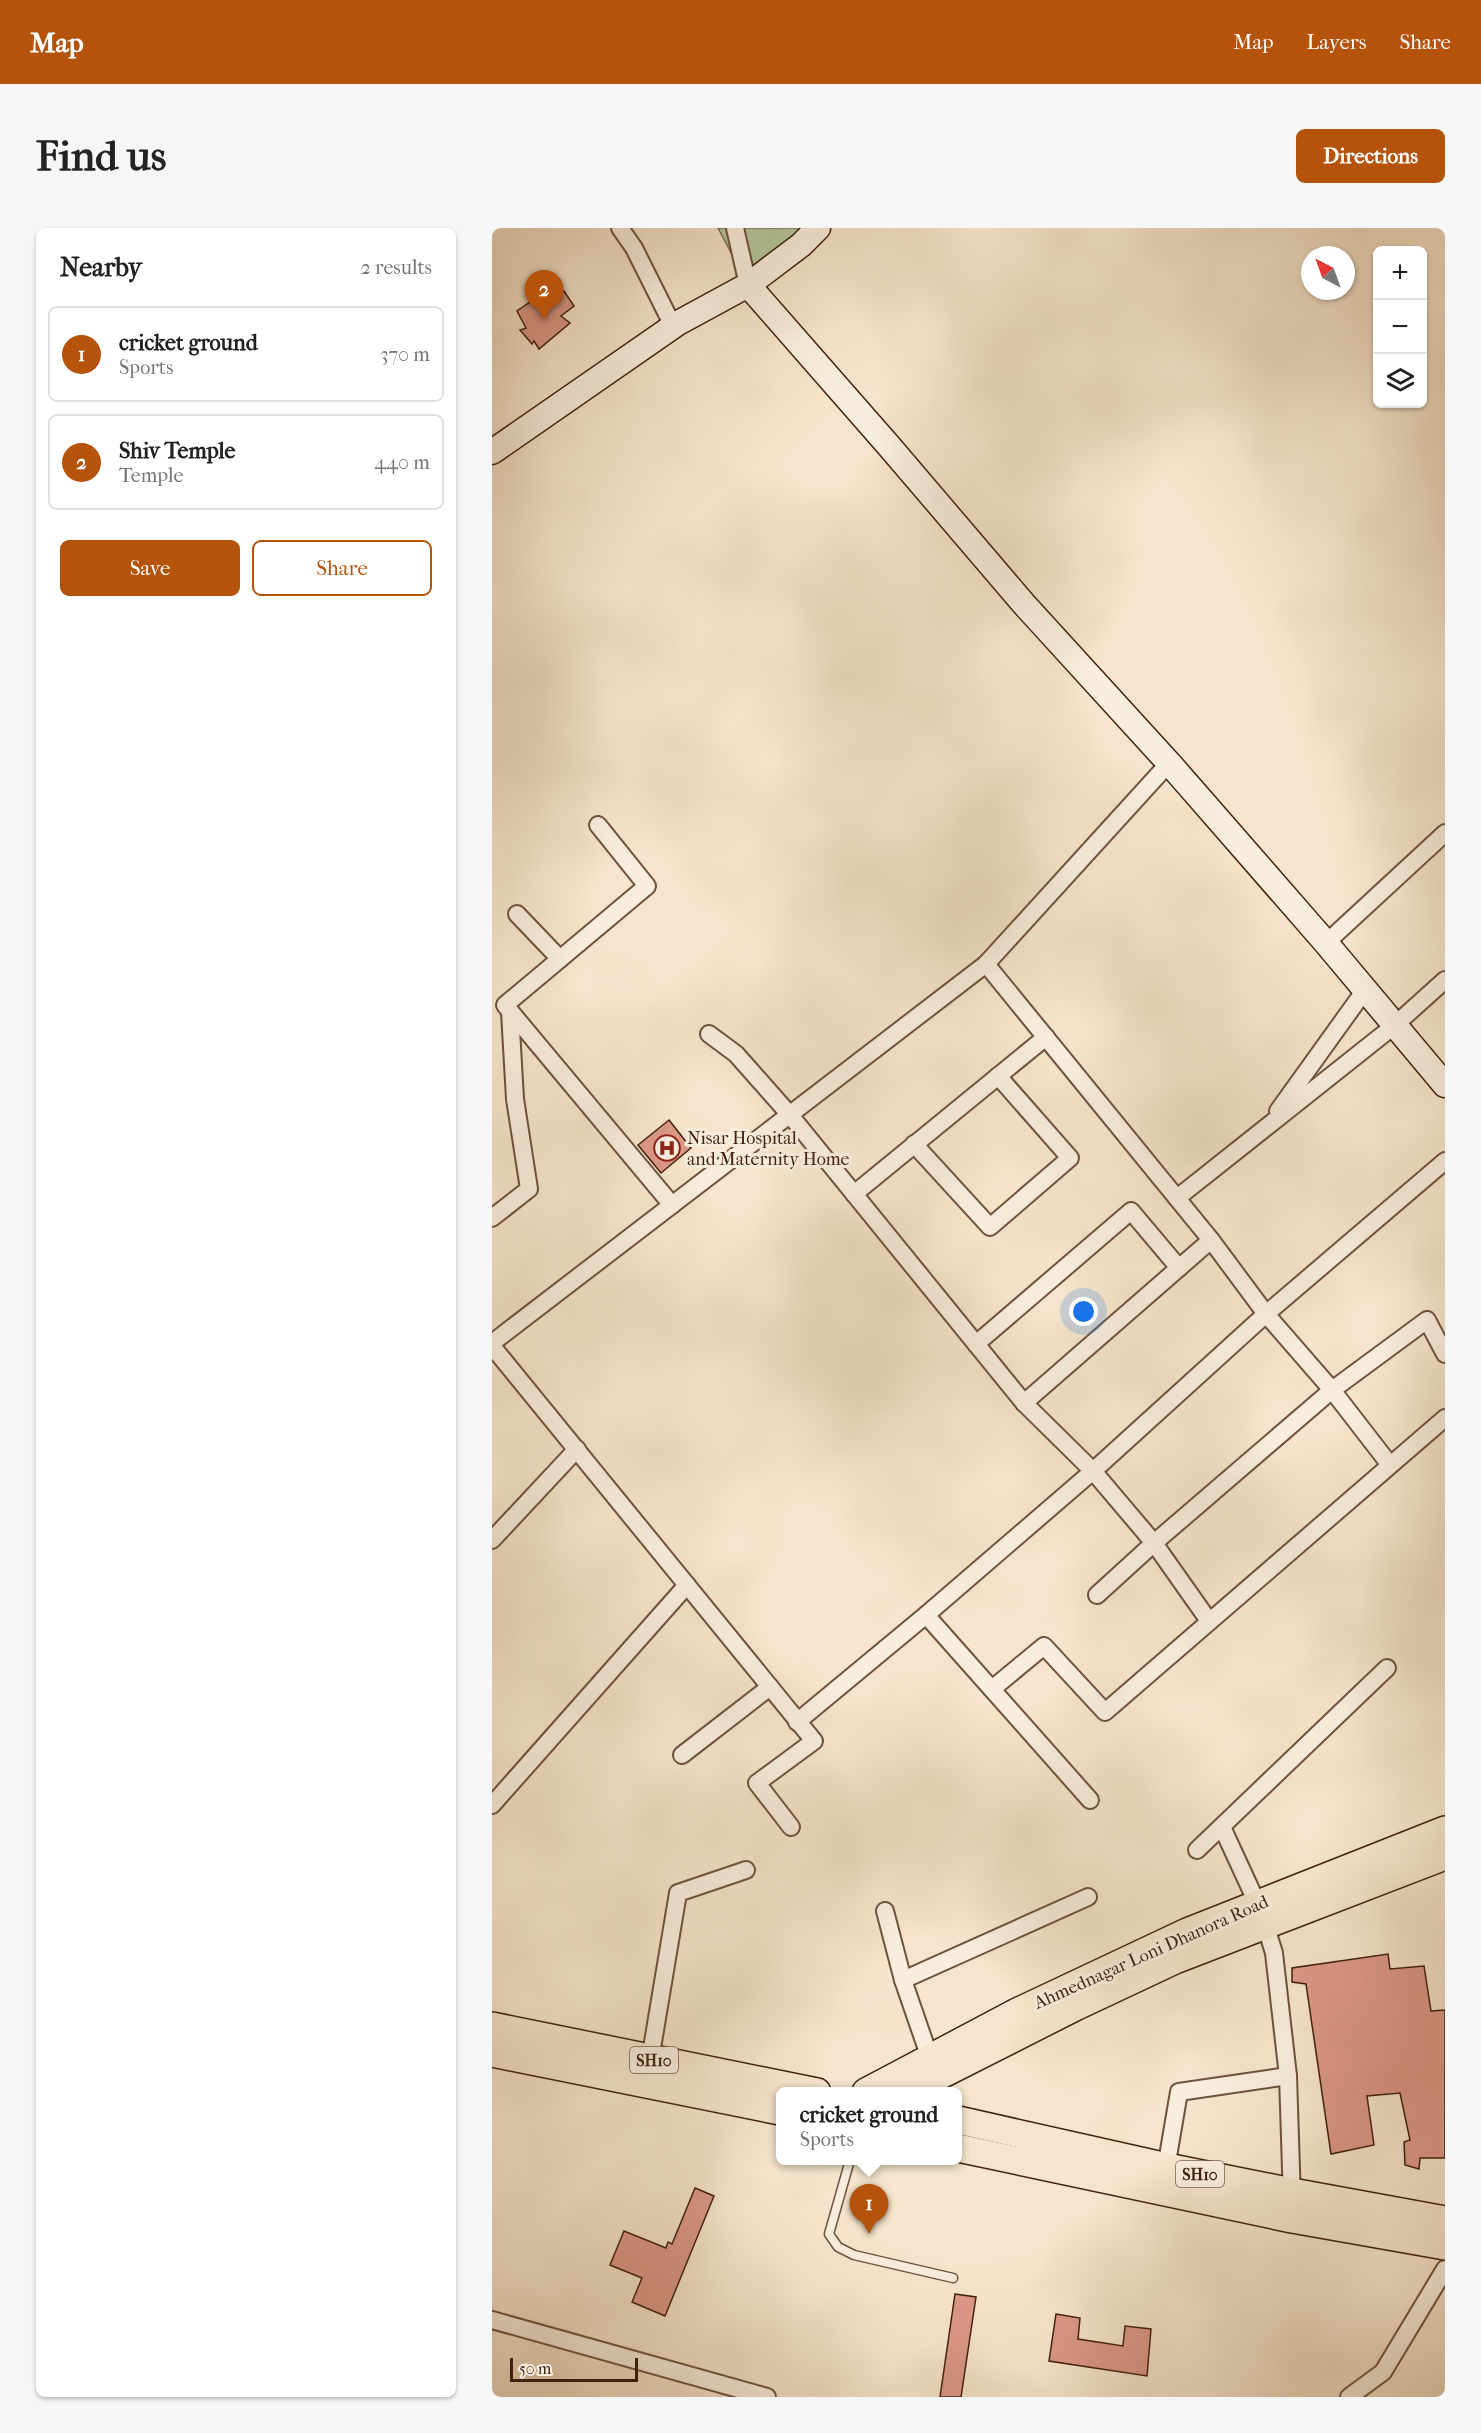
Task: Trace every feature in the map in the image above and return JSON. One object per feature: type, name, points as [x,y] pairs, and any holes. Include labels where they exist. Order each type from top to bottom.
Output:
[{"type":"main road","name":"Ahmednagar Loni Dhanora Road","points":[[1261,1914],[1445,1830]]},
{"type":"main road","name":"Ahmednagar Loni Dhanora Road","points":[[877,2087],[933,2067],[1081,1981],[1187,1932],[1261,1914],[1445,1856]]},
{"type":"main road","name":"SH10","points":[[492,2026],[776,2110]]},
{"type":"main road","name":"SH10","points":[[492,2053],[781,2087]]},
{"type":"main road","name":"Ahmednagar Loni Dhanora Road","points":[[911,2087],[933,2067]]},
{"type":"main road","name":"SH10","points":[[962,2121],[1292,2219],[1445,2246]]},
{"type":"main road","name":"SH10","points":[[962,2149],[1164,2180],[1292,2193],[1445,2220]]},
{"type":"street","points":[[620,228],[634,248],[673,326]]},
{"type":"street","points":[[735,228],[748,285],[1023,603],[1169,764],[1326,943],[1445,1085]]},
{"type":"street","points":[[492,452],[673,326],[748,285],[801,245],[818,228]]},
{"type":"street","points":[[791,1827],[757,1783],[814,1741],[492,1344],[986,964],[1169,764]]},
{"type":"street","points":[[502,1006],[647,886],[598,825]]},
{"type":"street","points":[[1326,943],[1445,833]]},
{"type":"street","points":[[517,914],[560,959]]},
{"type":"street","points":[[986,964],[1211,1240],[1266,1314],[1332,1390],[1390,1465]]},
{"type":"street","points":[[1177,1198],[1395,1025],[1445,980]]},
{"type":"street","points":[[1266,1127],[1365,990]]},
{"type":"street","points":[[502,1006],[672,1205]]},
{"type":"street","points":[[492,1218],[529,1189],[502,1006]]},
{"type":"street","points":[[709,1034],[736,1054],[790,1115],[1024,1403],[1093,1471],[1154,1543],[1209,1621]]},
{"type":"street","points":[[854,1194],[1046,1037]]},
{"type":"street","points":[[914,1144],[990,1227],[1070,1158],[998,1076]]},
{"type":"street","points":[[797,1722],[926,1616],[1093,1471],[1266,1314],[1445,1161]]},
{"type":"street","points":[[976,1344],[1131,1211],[1179,1268]]},
{"type":"street","points":[[1024,1403],[1211,1240]]},
{"type":"street","points":[[1097,1595],[1332,1390],[1426,1320],[1445,1354]]},
{"type":"street","points":[[992,1689],[1044,1646],[1105,1712],[1445,1418]]},
{"type":"street","points":[[492,1540],[577,1449]]},
{"type":"street","points":[[493,1803],[687,1585]]},
{"type":"street","points":[[926,1616],[1090,1800]]},
{"type":"street","points":[[1197,1850],[1387,1668]]},
{"type":"street","points":[[682,1755],[770,1687]]},
{"type":"street","points":[[1221,1827],[1261,1914],[1274,1953],[1288,2076],[1292,2219]]},
{"type":"street","points":[[648,2072],[678,1893],[746,1870]]},
{"type":"street","points":[[903,1980],[1088,1897]]},
{"type":"street","points":[[885,1911],[903,1980],[933,2067]]},
{"type":"street","points":[[1164,2180],[1179,2092],[1288,2076]]},
{"type":"street","points":[[1349,2397],[1383,2372],[1445,2269]]},
{"type":"street","points":[[492,2320],[766,2397]]},
{"type":"lane","points":[[849,2165],[829,2234],[838,2247],[854,2255],[953,2278]]},
{"type":"green space","points":[[718,228],[807,228],[748,285]]},
{"type":"building","points":[[564,291],[574,306],[561,316],[570,323],[539,349],[534,341],[532,344],[520,330],[526,328],[517,311],[543,293],[549,302]]},
{"type":"building","points":[[669,1120],[691,1148],[661,1173],[638,1145]]},
{"type":"building","points":[[1388,1954],[1390,1969],[1424,1966],[1431,2011],[1445,2010],[1445,2158],[1420,2158],[1419,2169],[1405,2165],[1404,2142],[1410,2140],[1400,2093],[1367,2096],[1374,2145],[1331,2154],[1306,1984],[1292,1982],[1292,1968]]},
{"type":"building","points":[[695,2188],[714,2196],[665,2316],[632,2302],[642,2278],[610,2265],[624,2231],[666,2248],[668,2242],[672,2244]]},
{"type":"building","points":[[955,2294],[976,2297],[961,2397],[940,2397]]},
{"type":"building","points":[[1056,2314],[1080,2318],[1078,2339],[1123,2346],[1125,2326],[1151,2329],[1147,2376],[1049,2361]]},
{"type":"place","name":"Shiv Temple","points":[[544,320]]},
{"type":"place","name":"Nisar Hospital and Maternity Home","points":[[667,1148]]},
{"type":"place","name":"cricket ground","points":[[869,2234]]}]
